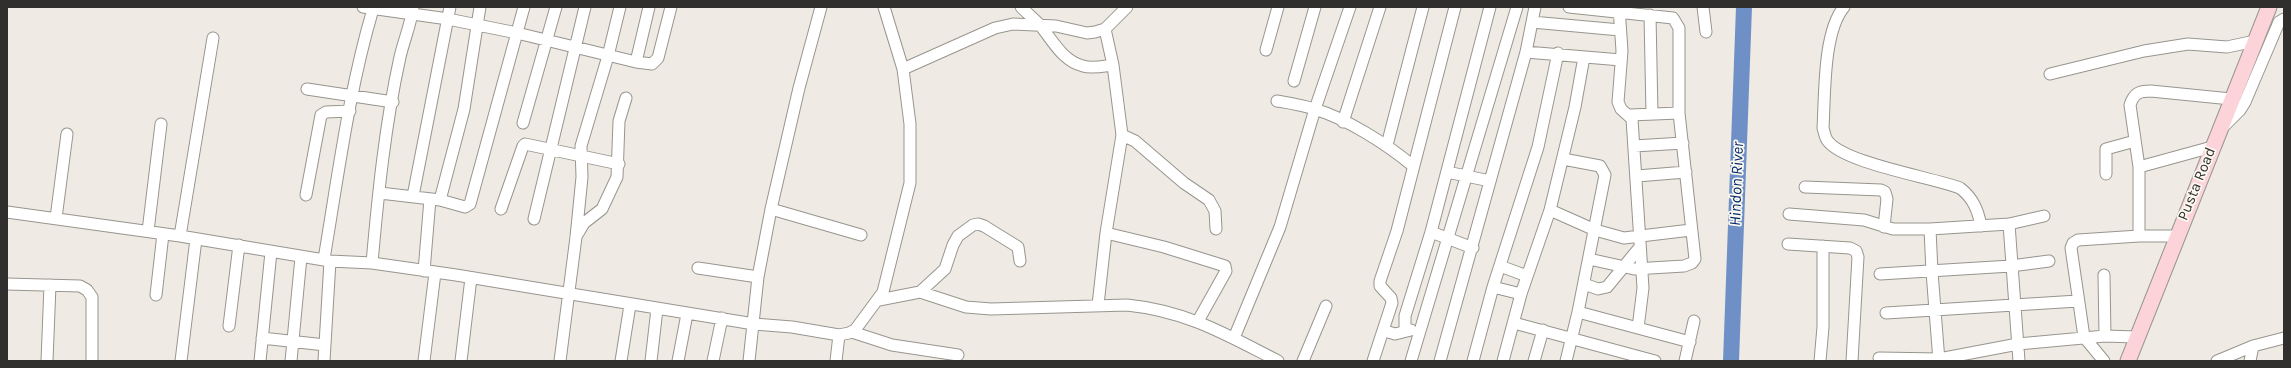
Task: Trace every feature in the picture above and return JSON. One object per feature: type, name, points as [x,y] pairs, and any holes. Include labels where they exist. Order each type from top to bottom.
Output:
[{"type":"street","points":[[413,196],[450,7]]},
{"type":"street","points":[[424,361],[435,200],[464,109],[480,7]]},
{"type":"street","points":[[380,193],[413,196],[465,207],[471,202],[524,7]]},
{"type":"street","points":[[523,123],[556,7]]},
{"type":"street","points":[[534,218],[577,47],[585,7]]},
{"type":"street","points":[[560,361],[570,294],[576,237],[582,177],[583,136],[608,56],[620,7]]},
{"type":"street","points":[[636,62],[649,7]]},
{"type":"street","points":[[324,361],[327,260],[353,95],[364,41],[376,8],[413,11],[477,26],[547,39],[608,56],[652,64],[658,58],[671,7]]},
{"type":"street","points":[[750,361],[758,277],[771,209],[798,88],[821,7]]},
{"type":"street","points":[[852,332],[879,300],[883,292],[910,183],[910,117],[903,69],[884,7]]},
{"type":"street","points":[[1021,7],[1039,25],[1052,43],[1074,62],[1088,67],[1114,65]]},
{"type":"street","points":[[903,69],[995,28],[1013,24],[1039,25],[1087,33],[1105,29],[1127,7]]},
{"type":"street","points":[[1266,50],[1278,7]]},
{"type":"street","points":[[1294,81],[1315,7]]},
{"type":"street","points":[[1234,338],[1280,227],[1315,109],[1350,7]]},
{"type":"street","points":[[1343,122],[1380,7]]},
{"type":"street","points":[[1387,145],[1423,7]]},
{"type":"street","points":[[1373,361],[1392,303],[1391,298],[1380,286],[1380,281],[1397,231],[1455,7]]},
{"type":"street","points":[[1405,331],[1405,316],[1431,232],[1490,7]]},
{"type":"street","points":[[1412,361],[1447,238],[1467,177],[1517,7]]},
{"type":"street","points":[[1440,361],[1473,248],[1526,52],[1535,7]]},
{"type":"street","points":[[1569,7],[1619,9],[1672,18],[1679,28],[1679,113],[1691,230],[1696,252],[1695,259],[1692,263],[1684,266],[1641,268],[1623,268],[1589,259]]},
{"type":"street","points":[[1703,7],[1706,32]]},
{"type":"street","points":[[1844,7],[1836,18],[1827,49],[1823,128],[1826,140],[1835,148],[1851,157],[1960,188],[1968,194],[1978,211],[1981,226]]},
{"type":"street","name":"Pusta Road","points":[[2128,361],[2176,236],[2269,7]]},
{"type":"street","points":[[1619,9],[1621,60],[1618,102],[1621,109],[1630,115],[1679,113]]},
{"type":"street","points":[[372,264],[380,193],[400,58],[413,11]]},
{"type":"street","points":[[1650,15],[1652,114]]},
{"type":"street","points":[[2139,167],[2215,140],[2240,110],[2279,22],[2284,19]]},
{"type":"street","points":[[1532,22],[1620,30]]},
{"type":"street","points":[[1098,305],[1106,233],[1122,135],[1114,65],[1105,29]]},
{"type":"street","points":[[180,236],[213,38]]},
{"type":"street","points":[[2050,74],[2144,51],[2188,44],[2227,47],[2255,41]]},
{"type":"street","points":[[1526,52],[1558,53],[1621,60]]},
{"type":"street","points":[[1473,361],[1493,288],[1538,147],[1558,53]]},
{"type":"street","points":[[1503,361],[1521,294],[1550,210],[1563,159],[1584,57]]},
{"type":"street","points":[[307,89],[393,102]]},
{"type":"street","points":[[2139,236],[2139,167],[2130,105],[2133,96],[2141,91],[2231,99]]},
{"type":"street","points":[[576,237],[584,223],[602,209],[613,189],[619,164],[619,121],[626,98]]},
{"type":"street","points":[[1277,101],[1315,109],[1343,122],[1387,145],[1413,166]]},
{"type":"street","points":[[306,195],[322,115],[326,112],[350,111]]},
{"type":"street","points":[[1630,115],[1637,176],[1642,288],[1638,328]]},
{"type":"street","points":[[148,231],[162,124]]},
{"type":"street","points":[[56,218],[67,134]]},
{"type":"street","points":[[1122,135],[1135,141],[1184,183],[1209,200],[1215,211],[1216,229]]},
{"type":"street","points":[[2106,174],[2106,149],[2135,141]]},
{"type":"street","points":[[1634,146],[1683,143]]},
{"type":"street","points":[[501,209],[523,146],[529,144],[619,164]]},
{"type":"street","points":[[1563,159],[1600,166],[1604,170],[1605,175],[1584,284],[1566,361]]},
{"type":"street","points":[[1447,172],[1490,181]]},
{"type":"street","points":[[1637,176],[1686,172]]},
{"type":"street","points":[[1805,187],[1881,190],[1885,192],[1887,198],[1884,227]]},
{"type":"street","points":[[771,209],[861,235]]},
{"type":"street","points":[[1550,210],[1595,230],[1640,241],[1691,230]]},
{"type":"street","points":[[7,212],[148,231],[327,260],[372,264],[471,278],[754,324],[792,327],[839,335],[852,332],[892,345],[958,355]]},
{"type":"street","points":[[1789,214],[1864,220],[1884,227],[1930,229],[2009,224],[2044,216]]},
{"type":"street","points":[[920,292],[945,269],[955,240],[973,225],[978,224],[984,226],[1018,247],[1020,261]]},
{"type":"street","points":[[2009,224],[2019,361]]},
{"type":"street","points":[[1930,229],[1939,360]]},
{"type":"street","points":[[1431,232],[1473,248]]},
{"type":"street","points":[[1106,233],[1164,247],[1225,266],[1226,271],[1198,321]]},
{"type":"street","points":[[156,295],[163,234]]},
{"type":"street","points":[[2104,361],[2084,337],[2071,248],[2073,243],[2078,240],[2139,236],[2176,236]]},
{"type":"street","points":[[182,361],[196,239]]},
{"type":"street","points":[[1584,284],[1603,289],[1607,287],[1623,268],[1640,241]]},
{"type":"street","points":[[1788,244],[1850,248],[1856,251],[1858,257],[1852,361]]},
{"type":"street","points":[[229,326],[239,245]]},
{"type":"street","points":[[1820,361],[1823,327],[1823,246]]},
{"type":"street","points":[[260,361],[271,252]]},
{"type":"street","points":[[291,361],[301,256]]},
{"type":"street","points":[[1880,274],[2011,266],[2049,261]]},
{"type":"street","points":[[1500,266],[1527,276]]},
{"type":"street","points":[[698,268],[758,277]]},
{"type":"street","points":[[2104,275],[2105,336]]},
{"type":"street","points":[[461,361],[471,278]]},
{"type":"street","points":[[7,284],[80,286],[87,290],[92,297],[92,361]]},
{"type":"street","points":[[47,361],[50,286]]},
{"type":"street","points":[[1493,288],[1521,294]]},
{"type":"street","points":[[879,300],[920,292],[966,307],[991,309],[1098,305],[1141,306],[1198,321],[1278,361]]},
{"type":"street","points":[[1886,313],[2078,301]]},
{"type":"street","points":[[621,361],[630,304]]},
{"type":"street","points":[[1303,361],[1326,306]]},
{"type":"street","points":[[651,361],[657,309]]},
{"type":"street","points":[[1578,312],[1690,342]]},
{"type":"street","points":[[678,361],[687,314]]},
{"type":"street","points":[[713,361],[722,318]]},
{"type":"street","points":[[1685,361],[1694,321]]},
{"type":"street","points":[[1514,323],[1572,338],[1637,358],[1655,361]]},
{"type":"street","points":[[1384,331],[1395,334],[1411,330],[1420,333]]},
{"type":"street","points":[[1534,361],[1543,330]]},
{"type":"street","points":[[836,361],[839,335]]},
{"type":"street","points":[[1879,358],[1939,360],[2018,344],[2084,337],[2136,337]]},
{"type":"street","points":[[262,338],[325,345]]},
{"type":"street","points":[[2219,360],[2253,346],[2284,338]]},
{"type":"street","points":[[2250,361],[2253,346]]},
{"type":"waterway","name":"Hindon River","points":[[1731,361],[1744,7]]}]
